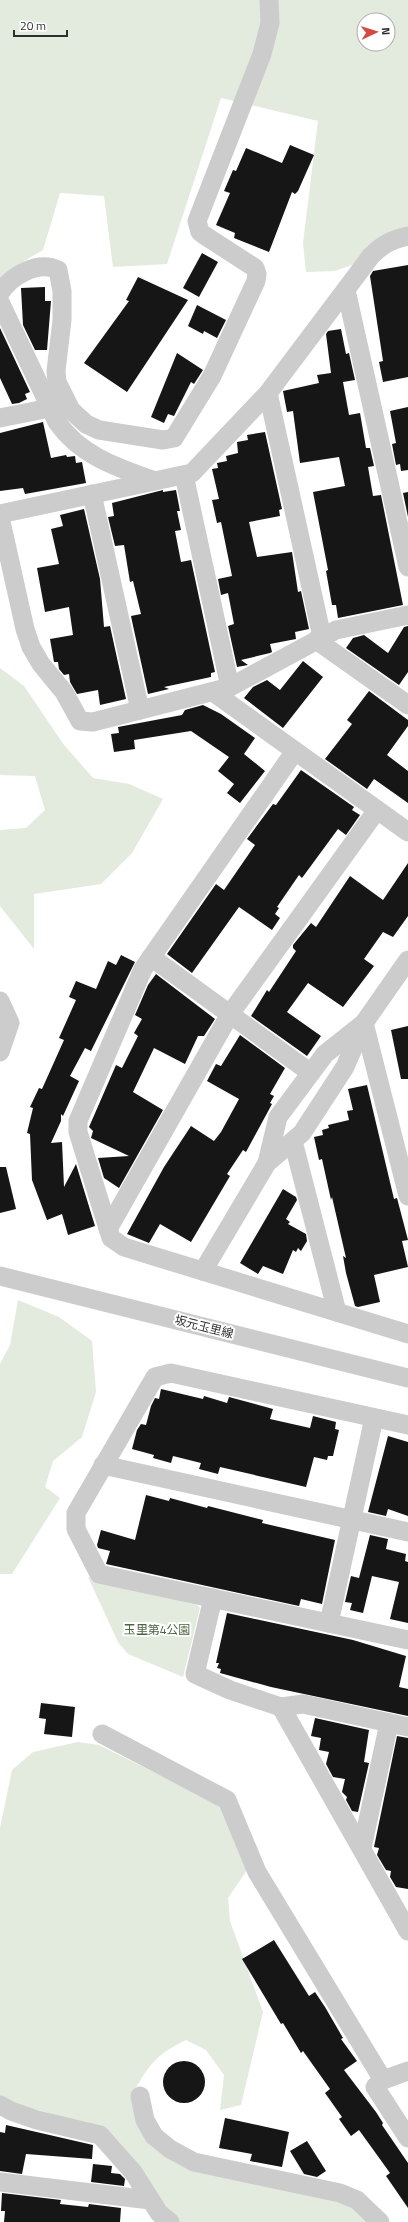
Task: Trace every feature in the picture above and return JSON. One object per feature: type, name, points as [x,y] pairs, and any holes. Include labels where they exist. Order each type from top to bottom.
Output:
[{"type":"street","points":[[0,293],[5,284],[31,269],[50,266],[58,270],[62,292],[62,320],[56,371],[57,382],[71,410],[86,424],[99,430],[163,440],[174,438],[212,376],[256,281],[257,274],[255,268],[200,232],[197,221],[262,54],[270,23],[269,0]]},
{"type":"street","points":[[0,514],[192,473],[268,393],[381,246],[397,238],[408,236]]},
{"type":"street","points":[[346,290],[408,567]]},
{"type":"street","points":[[0,302],[50,408],[64,432],[86,452],[111,466],[154,481]]},
{"type":"street","points":[[268,393],[319,638],[408,705]]},
{"type":"street","points":[[0,418],[50,408]]},
{"type":"street","points":[[184,475],[222,689],[295,751],[408,832]]},
{"type":"street","points":[[92,494],[140,710]]},
{"type":"street","points":[[0,517],[25,629],[31,647],[41,664],[64,692],[80,721],[93,722],[222,689],[336,630],[408,615]]},
{"type":"street","points":[[295,751],[143,969],[78,1121],[79,1138],[111,1238],[124,1247],[408,1334]]},
{"type":"street","points":[[108,1229],[230,1014],[377,810]]},
{"type":"street","points":[[151,957],[311,1073]]},
{"type":"street","points":[[203,1271],[267,1164],[302,1133],[345,1067],[364,1023],[408,960]]},
{"type":"street","points":[[0,1001],[10,1023],[0,1052]]},
{"type":"street","points":[[267,1164],[278,1117],[325,1054],[364,1023]]},
{"type":"street","points":[[364,1023],[402,1149],[408,1196]]},
{"type":"street","points":[[293,1141],[337,1312]]},
{"type":"street","name":"坂元玉里線","points":[[0,1276],[408,1378]]},
{"type":"street","points":[[408,1425],[171,1373],[155,1377],[76,1513],[76,1529],[99,1574],[408,1640]]},
{"type":"street","points":[[329,1624],[374,1418]]},
{"type":"street","points":[[103,1465],[408,1532]]},
{"type":"street","points":[[213,1598],[195,1674],[230,1690],[281,1707],[303,1704],[408,1727]]},
{"type":"street","points":[[281,1707],[408,1931]]},
{"type":"street","points":[[362,1848],[389,1723]]},
{"type":"street","points":[[102,1734],[227,1800],[257,1872],[383,2080]]},
{"type":"street","points":[[408,2072],[383,2080],[375,2087],[408,2138]]},
{"type":"street","points":[[140,2096],[145,2120],[154,2136],[170,2149],[194,2162],[340,2193],[357,2200],[380,2222]]},
{"type":"street","points":[[0,2105],[11,2111],[37,2120],[100,2135],[133,2172],[159,2214]]},
{"type":"street","points":[[0,2182],[159,2214]]},
{"type":"green space","points":[[0,0],[408,0],[408,245],[335,271],[306,272],[303,243],[318,121],[221,98],[167,264],[113,267],[104,196],[60,193],[43,250],[0,278]]},
{"type":"green space","points":[[0,668],[24,686],[64,745],[93,778],[129,784],[163,799],[132,853],[101,884],[34,894],[34,949],[0,906],[0,830],[26,828],[45,810],[35,776],[0,775]]},
{"type":"green space","points":[[18,1300],[59,1317],[92,1341],[96,1392],[82,1437],[53,1461],[45,1487],[60,1498],[12,1574],[0,1574],[0,1364],[10,1345]]},
{"type":"green space","name":"玉里第4公園","points":[[88,1577],[197,1605],[200,1608],[183,1677],[128,1654],[118,1642]]},
{"type":"green space","points":[[78,1742],[99,1745],[218,1804],[247,1870],[228,1898],[230,1921],[263,2012],[241,2105],[220,2110],[224,2075],[206,2050],[186,2040],[175,2045],[153,2062],[132,2095],[159,2152],[341,2200],[371,2222],[177,2222],[103,2129],[0,2099],[0,1828],[12,1770],[33,1752]]},
{"type":"building","points":[[290,145],[314,155],[298,191],[295,194],[292,192],[269,252],[234,238],[235,233],[216,225],[230,193],[224,191],[233,170],[236,171],[246,148],[282,163]]},
{"type":"building","points":[[202,253],[218,262],[199,297],[183,288]]},
{"type":"building","points":[[408,265],[408,377],[383,382],[379,362],[383,361],[370,276],[373,271]]},
{"type":"building","points":[[138,277],[188,300],[127,392],[84,363],[129,301],[126,300]]},
{"type":"building","points":[[45,287],[45,301],[51,301],[47,350],[35,350],[23,325],[21,288]]},
{"type":"building","points":[[197,305],[226,320],[217,338],[204,331],[203,334],[188,326]]},
{"type":"building","points":[[0,328],[30,392],[25,394],[27,399],[19,403],[12,404],[0,378]]},
{"type":"building","points":[[341,329],[346,354],[349,353],[355,380],[343,382],[349,415],[360,413],[366,448],[370,448],[374,466],[368,467],[373,496],[381,495],[403,605],[338,618],[336,605],[332,605],[326,571],[328,570],[313,492],[345,486],[339,457],[300,463],[293,411],[287,412],[283,391],[319,383],[317,375],[331,373],[326,334],[328,331]]},
{"type":"building","points":[[177,353],[203,370],[194,384],[191,382],[174,416],[168,414],[164,423],[151,417]]},
{"type":"building","points":[[408,407],[408,470],[401,471],[400,464],[396,465],[392,444],[396,443],[390,411]]},
{"type":"building","points":[[43,422],[51,458],[66,455],[67,457],[75,456],[76,463],[82,462],[86,483],[25,494],[23,488],[0,491],[0,433]]},
{"type":"building","points":[[265,432],[282,509],[279,510],[280,516],[249,522],[257,557],[292,552],[298,592],[301,591],[309,629],[295,632],[296,639],[270,644],[272,652],[241,660],[248,665],[237,667],[228,626],[234,624],[228,593],[221,595],[218,579],[232,576],[221,522],[217,523],[212,500],[219,499],[212,469],[218,468],[217,463],[227,461],[226,456],[238,453],[237,442],[248,440],[247,435]]},
{"type":"building","points":[[163,490],[163,492],[176,490],[180,511],[177,511],[181,530],[175,531],[181,562],[191,560],[215,672],[211,673],[211,677],[164,687],[169,689],[148,694],[131,616],[141,614],[133,581],[130,582],[124,545],[115,546],[108,517],[114,516],[112,503]]},
{"type":"building","points":[[408,492],[408,517],[403,493]]},
{"type":"building","points":[[84,509],[100,579],[104,627],[110,626],[126,699],[100,705],[98,690],[77,694],[70,682],[69,674],[64,675],[59,669],[58,662],[54,662],[50,639],[73,635],[69,607],[45,612],[37,568],[59,564],[51,529],[63,526],[60,515]]},
{"type":"building","points":[[408,626],[408,672],[399,685],[346,648],[353,638],[364,635],[388,653],[404,627]]},
{"type":"building","points":[[303,661],[323,677],[283,728],[244,698],[253,687],[267,680],[280,690]]},
{"type":"building","points":[[369,691],[408,720],[408,726],[387,755],[408,771],[408,803],[374,779],[367,789],[325,759],[352,724],[347,720]]},
{"type":"building","points":[[203,705],[221,714],[255,738],[244,754],[265,771],[240,803],[227,793],[234,784],[218,771],[229,757],[191,731],[134,740],[135,749],[114,752],[111,734],[119,733],[118,727],[182,715],[185,710]]},
{"type":"building","points":[[301,770],[354,807],[352,810],[360,815],[346,835],[338,829],[302,878],[299,875],[277,907],[279,908],[275,914],[280,918],[272,930],[239,907],[192,973],[167,954],[216,884],[224,890],[255,845],[247,839],[273,804],[276,805]]},
{"type":"building","points":[[408,863],[408,916],[393,937],[383,932],[364,959],[374,966],[343,1007],[308,983],[287,1012],[321,1036],[307,1056],[251,1016],[267,990],[269,992],[296,951],[293,948],[293,945],[311,923],[316,927],[350,876],[383,900]]},
{"type":"building","points":[[121,955],[135,962],[91,1051],[85,1048],[70,1076],[79,1081],[63,1116],[61,1114],[61,1121],[51,1143],[62,1142],[64,1187],[76,1164],[95,1226],[68,1235],[62,1214],[47,1220],[32,1180],[30,1134],[27,1133],[33,1108],[30,1107],[39,1088],[42,1089],[64,1040],[59,1038],[76,1000],[69,997],[76,981],[96,989],[108,961],[116,965]]},
{"type":"building","points":[[156,974],[215,1019],[204,1036],[198,1036],[185,1064],[154,1048],[133,1092],[163,1110],[119,1188],[104,1178],[98,1158],[129,1156],[91,1138],[93,1131],[89,1127],[116,1065],[122,1068],[138,1036],[134,1033],[142,1019],[135,1015],[148,985]]},
{"type":"building","points":[[408,1026],[408,1079],[401,1079],[391,1030]]},
{"type":"building","points":[[240,1035],[285,1068],[270,1094],[274,1096],[270,1103],[272,1104],[246,1152],[243,1150],[227,1174],[230,1176],[191,1242],[160,1224],[149,1243],[127,1234],[164,1167],[191,1126],[214,1141],[221,1132],[239,1099],[207,1081],[216,1064],[221,1066]]},
{"type":"building","points":[[367,1085],[394,1199],[397,1198],[408,1240],[402,1241],[408,1267],[374,1275],[380,1302],[358,1307],[355,1306],[346,1273],[343,1256],[346,1258],[332,1197],[331,1200],[322,1159],[319,1160],[314,1137],[323,1135],[322,1130],[329,1128],[328,1125],[349,1120],[347,1111],[353,1110],[348,1089]]},
{"type":"building","points":[[0,1167],[6,1167],[16,1209],[0,1213]]},
{"type":"building","points":[[283,1189],[296,1197],[297,1200],[286,1219],[290,1222],[288,1224],[306,1234],[307,1241],[301,1251],[298,1248],[296,1252],[293,1250],[283,1274],[263,1266],[258,1274],[240,1263]]},
{"type":"building","points":[[161,1389],[203,1399],[204,1396],[227,1403],[229,1397],[273,1409],[270,1419],[310,1428],[313,1416],[336,1422],[335,1429],[339,1430],[333,1456],[328,1456],[327,1460],[314,1457],[306,1487],[220,1467],[218,1474],[199,1469],[201,1463],[173,1456],[171,1463],[153,1458],[154,1455],[132,1449],[137,1430],[141,1424],[146,1425],[151,1406],[155,1398],[159,1399]]},
{"type":"building","points":[[388,1436],[408,1442],[408,1516],[388,1509],[386,1516],[368,1512]]},
{"type":"building","points":[[146,1495],[169,1501],[170,1498],[207,1508],[208,1506],[263,1520],[262,1523],[335,1540],[322,1604],[301,1599],[299,1606],[106,1564],[110,1551],[98,1548],[97,1545],[101,1530],[135,1540]]},
{"type":"building","points":[[370,1535],[388,1539],[386,1549],[406,1554],[405,1561],[408,1562],[408,1623],[390,1619],[399,1582],[372,1576],[363,1613],[350,1610],[352,1603],[345,1602],[351,1576],[359,1578]]},
{"type":"building","points":[[227,1613],[353,1640],[406,1656],[399,1687],[408,1689],[408,1716],[271,1687],[220,1673],[221,1669],[217,1668],[219,1663],[216,1663]]},
{"type":"building","points":[[41,1703],[75,1707],[72,1737],[44,1734],[46,1719],[39,1718]]},
{"type":"building","points":[[315,1718],[369,1730],[364,1762],[369,1763],[358,1812],[352,1811],[346,1800],[347,1797],[342,1792],[345,1779],[333,1777],[326,1764],[329,1752],[319,1750],[321,1738],[311,1736]]},
{"type":"building","points":[[397,1736],[408,1738],[408,1889],[396,1887],[390,1877],[391,1871],[386,1870],[377,1855],[379,1848],[374,1847]]},
{"type":"building","points":[[274,1940],[309,1996],[315,1992],[325,2007],[343,2038],[341,2039],[357,2061],[344,2070],[376,2112],[383,2123],[382,2125],[408,2163],[408,2208],[386,2176],[390,2173],[359,2130],[351,2136],[339,2119],[342,2117],[325,2093],[330,2089],[303,2051],[301,2053],[283,2023],[281,2024],[242,1959]]},
{"type":"building","points":[[180,2061],[188,2061],[196,2064],[202,2070],[205,2082],[202,2094],[196,2100],[188,2103],[180,2103],[172,2100],[166,2094],[163,2086],[163,2078],[166,2070],[172,2064]]},
{"type":"building","points":[[225,2118],[289,2132],[282,2167],[250,2161],[252,2154],[219,2148]]},
{"type":"building","points":[[6,2125],[93,2145],[92,2159],[26,2154],[22,2174],[0,2171],[0,2132],[5,2133]]},
{"type":"building","points":[[307,2141],[326,2171],[317,2177],[304,2174],[290,2151]]},
{"type":"building","points":[[93,2164],[112,2166],[111,2173],[120,2174],[125,2179],[124,2186],[91,2182]]},
{"type":"building","points":[[2,2193],[61,2200],[60,2204],[88,2207],[89,2204],[121,2208],[120,2222],[4,2222],[5,2211],[1,2211]]}]
